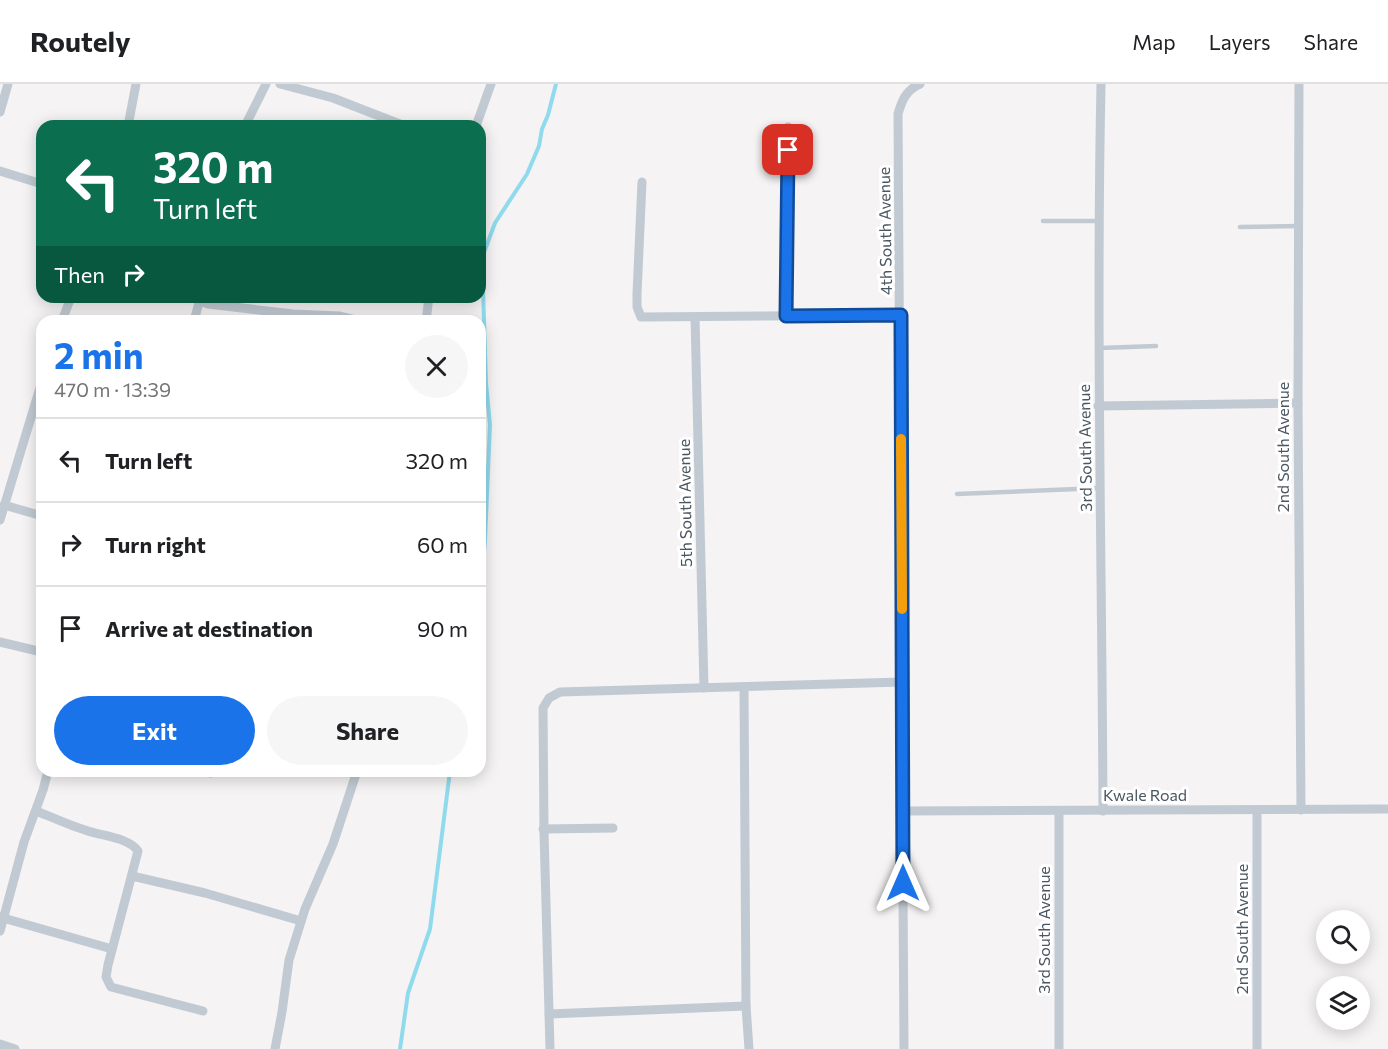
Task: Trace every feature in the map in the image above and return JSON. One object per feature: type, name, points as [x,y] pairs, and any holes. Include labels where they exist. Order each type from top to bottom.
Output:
[{"type":"street","points":[[0,112],[8,84]]},
{"type":"street","points":[[129,120],[136,84]]},
{"type":"street","points":[[248,120],[266,84]]},
{"type":"street","points":[[280,84],[333,98],[390,120]]},
{"type":"street","points":[[478,120],[491,84]]},
{"type":"street","name":"4th South Avenue","points":[[904,1049],[898,114],[903,97],[913,87],[920,84]]},
{"type":"street","name":"3rd South Avenue","points":[[1101,84],[1098,406],[1101,488],[1103,811]]},
{"type":"street","name":"2nd South Avenue","points":[[1299,84],[1298,403],[1301,810]]},
{"type":"street","points":[[786,316],[788,127]]},
{"type":"street","points":[[0,171],[36,182]]},
{"type":"street","points":[[642,182],[637,294],[641,317],[901,315]]},
{"type":"street","points":[[207,303],[264,315]]},
{"type":"street","name":"5th South Avenue","points":[[695,317],[704,688]]},
{"type":"street","points":[[0,520],[36,401]]},
{"type":"street","points":[[1098,406],[1298,403]]},
{"type":"street","points":[[4,505],[36,514]]},
{"type":"street","points":[[0,642],[36,651]]},
{"type":"street","points":[[550,1049],[543,708],[549,698],[560,692],[902,681]]},
{"type":"street","points":[[744,687],[748,1049]]},
{"type":"street","points":[[0,931],[24,842],[46,777]]},
{"type":"street","points":[[275,1049],[289,960],[301,921],[333,844],[355,777]]},
{"type":"street","name":"Kwale Road","points":[[903,811],[1388,809]]},
{"type":"street","name":"2nd South Avenue","points":[[1257,810],[1257,1049]]},
{"type":"street","points":[[36,811],[86,831],[135,846],[138,851],[106,977],[111,987],[203,1011]]},
{"type":"street","name":"3rd South Avenue","points":[[1059,811],[1059,1049]]},
{"type":"street","points":[[544,831],[613,828]]},
{"type":"street","points":[[132,876],[205,893],[301,921]]},
{"type":"street","points":[[2,917],[112,949]]},
{"type":"street","points":[[549,1014],[746,1006]]},
{"type":"street","points":[[0,1044],[15,1049]]},
{"type":"lane","points":[[1043,221],[1098,220]]},
{"type":"lane","points":[[1240,227],[1298,226]]},
{"type":"lane","points":[[1100,348],[1156,346]]},
{"type":"lane","points":[[957,494],[1101,488]]},
{"type":"waterway","points":[[486,247],[495,223],[527,174],[539,146],[556,84]]},
{"type":"waterway","points":[[483,303],[484,315]]},
{"type":"waterway","points":[[486,383],[490,425],[486,517]]},
{"type":"waterway","points":[[400,1049],[408,993],[430,929],[449,777]]},
{"type":"slow traffic","points":[[901,439],[902,609]]},
{"type":"route","points":[[788,150],[786,316],[901,315],[903,883]]}]
